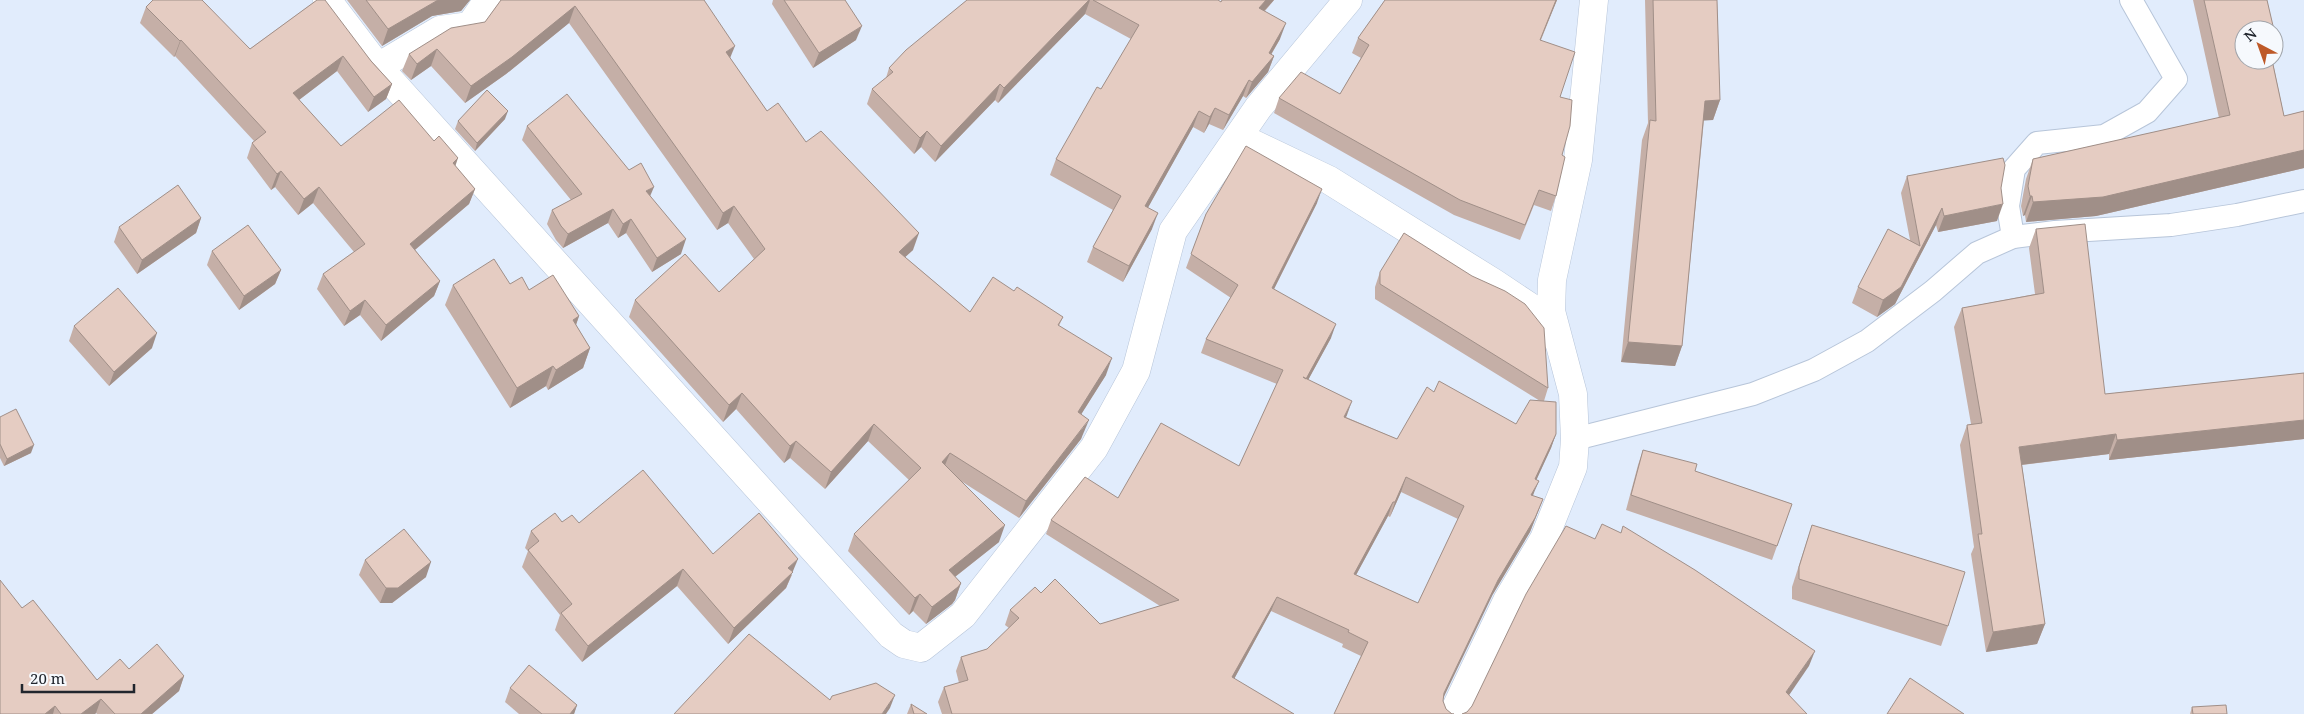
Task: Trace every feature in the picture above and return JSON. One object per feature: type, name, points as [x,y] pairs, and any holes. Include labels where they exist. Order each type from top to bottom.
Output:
[{"type":"street","points":[[327,0],[378,67],[890,635],[904,644],[921,648],[964,616],[1094,448],[1136,370],[1173,231],[1258,108],[1348,0]]},
{"type":"street","points":[[378,67],[440,30],[470,26],[488,0]]},
{"type":"street","points":[[1453,714],[1507,601],[1544,539],[1573,467],[1575,439],[1572,394],[1551,311],[1552,280],[1578,160],[1594,0]]},
{"type":"street","points":[[1239,136],[1329,180],[1494,283],[1530,307],[1559,341]]},
{"type":"lane","points":[[2013,237],[2008,206],[2014,169],[2038,143],[2104,136],[2146,112],[2176,79],[2131,0]]},
{"type":"lane","points":[[1575,439],[1753,394],[1814,370],[1867,341],[1934,291],[1977,253],[2013,237],[2055,232],[2171,225],[2237,215],[2304,201]]},
{"type":"building","points":[[153,0],[202,0],[250,49],[317,0],[325,0],[371,61],[392,84],[374,97],[343,56],[293,93],[341,146],[399,100],[434,141],[439,136],[458,158],[453,163],[475,189],[410,244],[440,281],[386,325],[365,300],[350,311],[323,274],[365,244],[319,187],[304,199],[281,171],[277,174],[252,143],[266,132],[181,40],[146,7]]},
{"type":"building","points":[[366,0],[438,0],[388,29]]},
{"type":"building","points":[[501,0],[704,0],[735,46],[726,52],[767,111],[778,103],[806,142],[821,131],[919,233],[899,252],[970,312],[993,277],[1014,291],[1017,287],[1063,317],[1058,325],[1112,358],[1078,412],[1089,420],[1026,501],[950,453],[942,462],[1005,525],[949,570],[961,583],[932,607],[920,594],[915,598],[854,534],[921,468],[874,424],[831,472],[796,441],[790,446],[742,393],[729,405],[635,300],[685,254],[719,292],[765,249],[734,206],[723,213],[575,6],[512,57],[471,86],[437,49],[417,64],[409,54],[451,28],[485,22]]},
{"type":"building","points":[[784,0],[845,0],[862,26],[819,53]]},
{"type":"building","points":[[967,0],[1089,0],[1004,88],[1000,84],[941,146],[927,131],[920,138],[872,89],[893,72],[889,68],[906,50]]},
{"type":"building","points":[[1093,0],[1218,0],[1221,2],[1222,0],[1266,0],[1259,8],[1286,23],[1269,53],[1274,56],[1252,82],[1249,80],[1229,115],[1215,108],[1210,117],[1199,111],[1145,206],[1158,213],[1129,266],[1093,247],[1121,196],[1056,159],[1097,87],[1101,89],[1139,25]]},
{"type":"building","points":[[1385,0],[1556,0],[1540,40],[1575,52],[1560,97],[1572,100],[1570,126],[1562,155],[1565,157],[1556,196],[1539,190],[1525,225],[1460,200],[1279,98],[1301,72],[1340,94],[1369,45],[1358,38]]},
{"type":"building","points":[[1653,0],[1717,0],[1720,100],[1705,101],[1682,346],[1628,342],[1650,120],[1656,121]]},
{"type":"building","points":[[2204,0],[2267,0],[2272,20],[2234,20],[2234,70],[2274,70],[2284,116],[2304,111],[2304,150],[2103,197],[2033,202],[2032,196],[2030,196],[2028,186],[2033,159],[2230,115]]},
{"type":"building","points":[[487,90],[508,111],[477,143],[458,121]]},
{"type":"building","points":[[567,94],[629,170],[641,163],[654,187],[646,191],[686,239],[657,258],[631,219],[623,224],[613,209],[568,234],[561,226],[552,210],[582,194],[527,126]]},
{"type":"building","points":[[1246,146],[1322,189],[1272,288],[1336,324],[1306,379],[1352,401],[1344,417],[1397,439],[1427,387],[1434,392],[1439,381],[1516,424],[1530,400],[1556,402],[1556,434],[1535,479],[1539,481],[1531,495],[1543,499],[1535,518],[1498,580],[1444,693],[1443,701],[1446,709],[1452,714],[1334,714],[1368,642],[1348,632],[1349,630],[1277,597],[1232,677],[1294,714],[952,714],[944,687],[968,680],[961,657],[987,649],[1019,618],[1010,610],[1035,587],[1041,593],[1055,579],[1100,624],[1179,600],[1051,520],[1085,477],[1118,498],[1161,423],[1239,466],[1283,370],[1206,339],[1238,285],[1191,254],[1206,214]],"holes":[[[1406,477],[1464,506],[1418,603],[1354,574],[1393,502],[1395,502]]]},
{"type":"building","points":[[2003,158],[2005,165],[2001,188],[2003,204],[1944,216],[1942,208],[1901,287],[1883,300],[1858,287],[1888,229],[1920,246],[1907,176]]},
{"type":"building","points":[[178,185],[201,218],[142,260],[119,227]]},
{"type":"building","points":[[2085,224],[2105,394],[2304,373],[2304,420],[2117,440],[2116,434],[2019,447],[2045,624],[1993,632],[1978,534],[1982,534],[1967,425],[1982,423],[1962,308],[2044,293],[2036,229]]},
{"type":"building","points":[[248,225],[281,270],[244,296],[212,251]]},
{"type":"building","points":[[1404,233],[1472,276],[1505,291],[1525,304],[1544,328],[1548,388],[1380,284],[1380,272]]},
{"type":"building","points":[[494,259],[510,284],[522,277],[529,290],[553,275],[579,316],[573,320],[590,348],[556,370],[553,366],[517,388],[453,285]]},
{"type":"building","points":[[118,288],[157,333],[114,372],[74,326]]},
{"type":"building","points":[[16,409],[34,445],[7,459],[0,444],[0,417]]},
{"type":"building","points":[[1643,450],[1697,464],[1695,471],[1792,504],[1777,546],[1631,495]]},
{"type":"building","points":[[643,470],[713,554],[759,513],[798,559],[788,568],[793,572],[734,628],[683,569],[588,646],[561,613],[572,604],[528,550],[539,541],[531,531],[555,513],[562,522],[572,515],[579,523]]},
{"type":"building","points":[[1602,524],[1621,533],[1623,526],[1695,570],[1815,651],[1786,692],[1807,714],[1462,714],[1467,712],[1472,706],[1526,594],[1566,526],[1595,539]]},
{"type":"building","points":[[1812,525],[1965,572],[1948,626],[1799,579],[1799,567]]},
{"type":"building","points":[[404,529],[431,562],[398,588],[386,588],[365,560]]},
{"type":"building","points":[[0,580],[22,608],[33,600],[97,680],[120,659],[129,669],[157,644],[184,676],[141,714],[115,714],[101,699],[81,714],[61,714],[55,706],[45,714],[0,714]]},
{"type":"building","points":[[749,634],[830,700],[832,696],[876,683],[895,695],[882,714],[674,714]]},
{"type":"building","points":[[529,665],[577,705],[570,714],[542,714],[510,688]]},
{"type":"building","points":[[1910,678],[1964,714],[1887,714]]},
{"type":"building","points":[[911,704],[927,714],[914,714]]},
{"type":"building","points":[[2226,705],[2227,714],[2193,714],[2192,707]]}]
